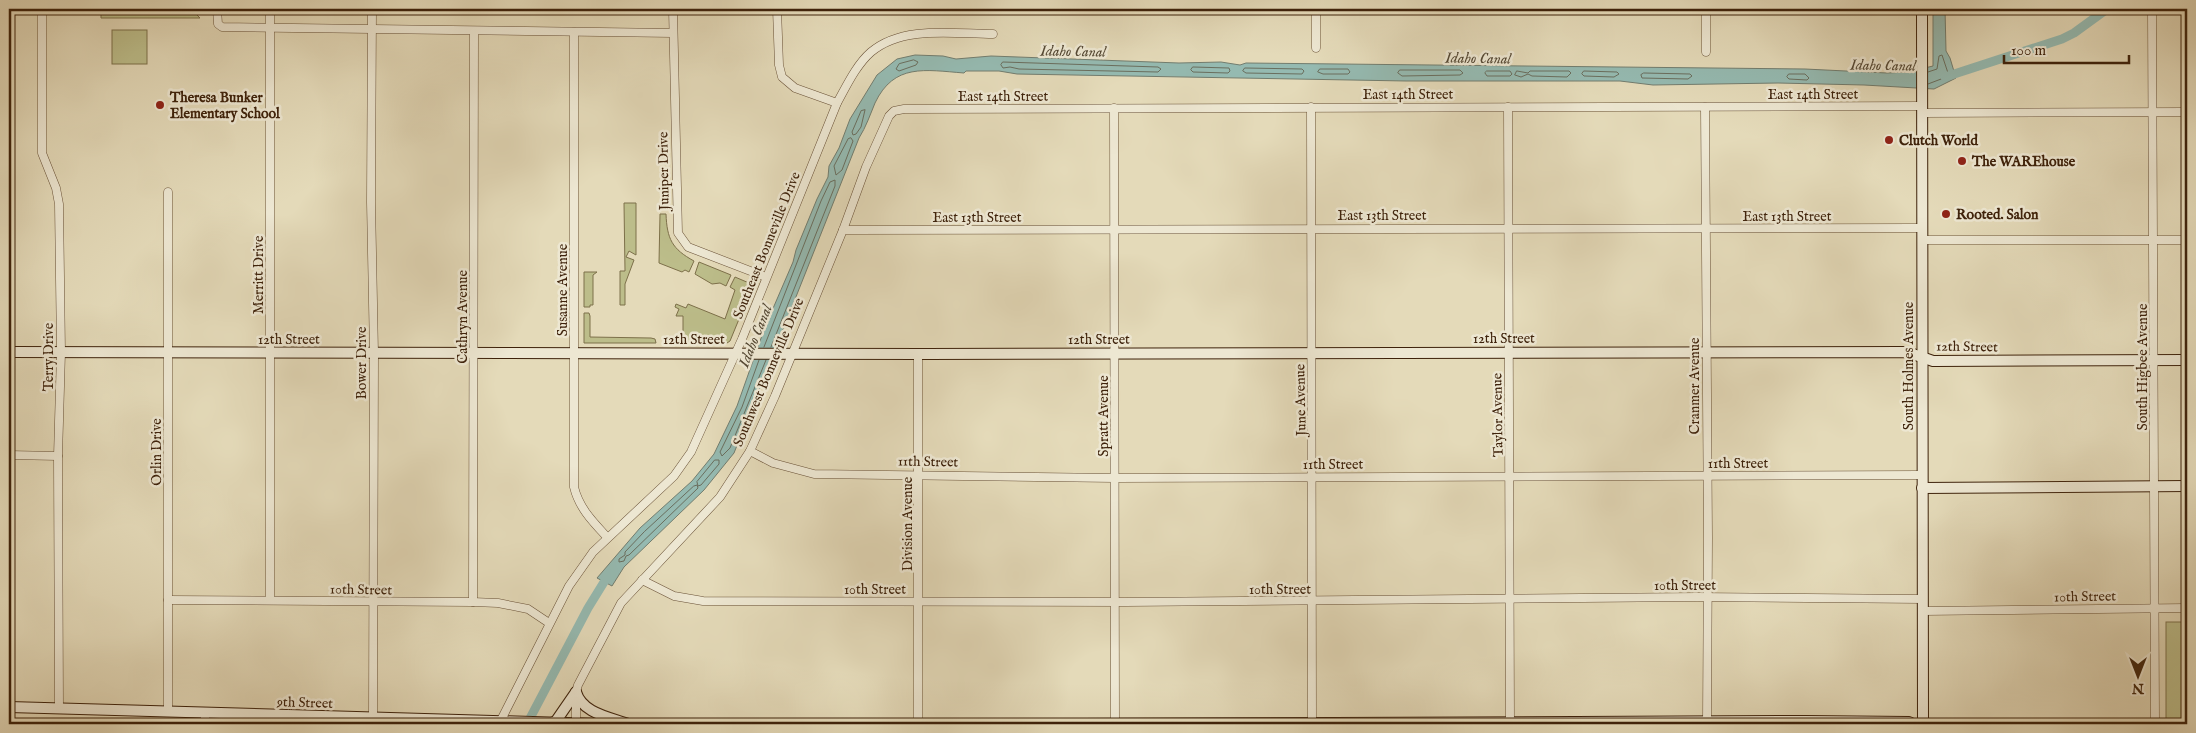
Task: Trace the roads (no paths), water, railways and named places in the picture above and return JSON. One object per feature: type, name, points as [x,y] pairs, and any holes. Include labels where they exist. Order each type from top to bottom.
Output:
[{"type":"street","name":"Terry Drive","points":[[42,9],[42,153],[56,188],[59,204],[61,352],[58,456],[59,708]]},
{"type":"street","points":[[217,9],[218,24],[222,27],[474,32],[673,33]]},
{"type":"street","name":"Merritt Drive","points":[[270,9],[270,600]]},
{"type":"street","name":"Bower Drive","points":[[372,9],[371,202],[374,353],[373,718]]},
{"type":"street","name":"Juniper Drive","points":[[673,9],[678,233],[688,246],[766,277]]},
{"type":"street","points":[[777,9],[779,65],[782,77],[795,88],[837,103]]},
{"type":"street","points":[[1316,9],[1316,48]]},
{"type":"street","points":[[1706,9],[1706,52]]},
{"type":"street","name":"South Holmes Avenue","points":[[1922,9],[1921,475],[1923,724]]},
{"type":"street","name":"South Higbee Avenue","points":[[2152,9],[2154,112],[2155,724]]},
{"type":"street","name":"Cathryn Avenue","points":[[473,602],[475,353],[474,32]]},
{"type":"street","name":"Susanne Avenue","points":[[574,32],[574,487],[577,498],[586,514],[607,537]]},
{"type":"street","name":"Southeast Bonneville Drive","points":[[500,722],[569,586],[593,552],[607,537],[643,507],[684,464],[704,426],[735,353],[837,103],[866,57],[886,43],[901,37],[918,34],[993,34]]},
{"type":"street","name":"East 14th Street","points":[[894,111],[913,109],[1311,107],[1706,107],[2187,112]]},
{"type":"street","name":"June Avenue","points":[[1311,107],[1312,723]]},
{"type":"street","name":"Taylor Avenue","points":[[1508,107],[1510,722]]},
{"type":"street","name":"Cranmer Avenue","points":[[1706,107],[1707,723]]},
{"type":"street","name":"Spratt Avenue","points":[[1114,108],[1115,724]]},
{"type":"street","name":"Southwest Bonneville Drive","points":[[576,724],[576,692],[622,603],[720,497],[750,451],[843,230],[866,167],[889,116],[894,111]]},
{"type":"street","name":"Orlin Drive","points":[[168,192],[168,712]]},
{"type":"street","name":"East 13th Street","points":[[843,230],[1922,228]]},
{"type":"street","points":[[1923,240],[2187,240]]},
{"type":"street","name":"12th Street","points":[[9,352],[918,354],[1707,351],[1907,352],[1933,361],[2187,360]]},
{"type":"street","name":"Division Avenue","points":[[918,354],[918,724]]},
{"type":"street","name":"11th Street","points":[[750,451],[773,463],[814,474],[1115,478],[1921,475]]},
{"type":"street","points":[[9,456],[58,456]]},
{"type":"street","points":[[1922,488],[2187,486]]},
{"type":"street","name":"10th Street","points":[[642,580],[674,596],[702,601],[1114,602],[1708,598],[1922,599]]},
{"type":"street","name":"10th Street","points":[[168,600],[498,603],[528,609],[549,623]]},
{"type":"street","name":"10th Street","points":[[1923,611],[2187,608]]},
{"type":"street","points":[[548,724],[556,721],[576,692]]},
{"type":"street","points":[[576,692],[578,701],[584,706],[628,724]]},
{"type":"street","name":"9th Street","points":[[9,707],[600,724]]},
{"type":"street","points":[[205,713],[205,724]]},
{"type":"street","points":[[1081,724],[1707,723],[1806,721],[1909,722],[1912,724]]},
{"type":"street","points":[[744,724],[749,724]]},
{"type":"water","name":"Idaho Canal","points":[[1933,9],[1945,9],[1946,51],[1956,78],[1934,89],[1778,83],[1653,85],[1620,81],[1406,81],[1017,74],[999,71],[966,71],[964,73],[924,71],[901,75],[891,81],[883,90],[859,138],[734,453],[704,490],[624,567],[612,586],[597,578],[640,528],[692,481],[714,454],[737,406],[765,327],[817,199],[828,177],[829,166],[839,148],[850,119],[877,75],[897,59],[915,55],[943,56],[956,59],[991,56],[1179,63],[1221,62],[1240,65],[1246,63],[1805,69],[1887,73],[1908,72],[1933,66]]},
{"type":"waterway","points":[[1945,77],[2062,39],[2074,33],[2107,9]]},
{"type":"waterway","name":"Idaho Canal","points":[[527,724],[588,608],[609,574]]},
{"type":"place","name":"Theresa Bunker Elementary School","points":[[160,105]]},
{"type":"place","name":"Clutch World","points":[[1889,140]]},
{"type":"place","name":"The WAREhouse","points":[[1962,161]]},
{"type":"place","name":"Rooted. Salon","points":[[1946,214]]}]
